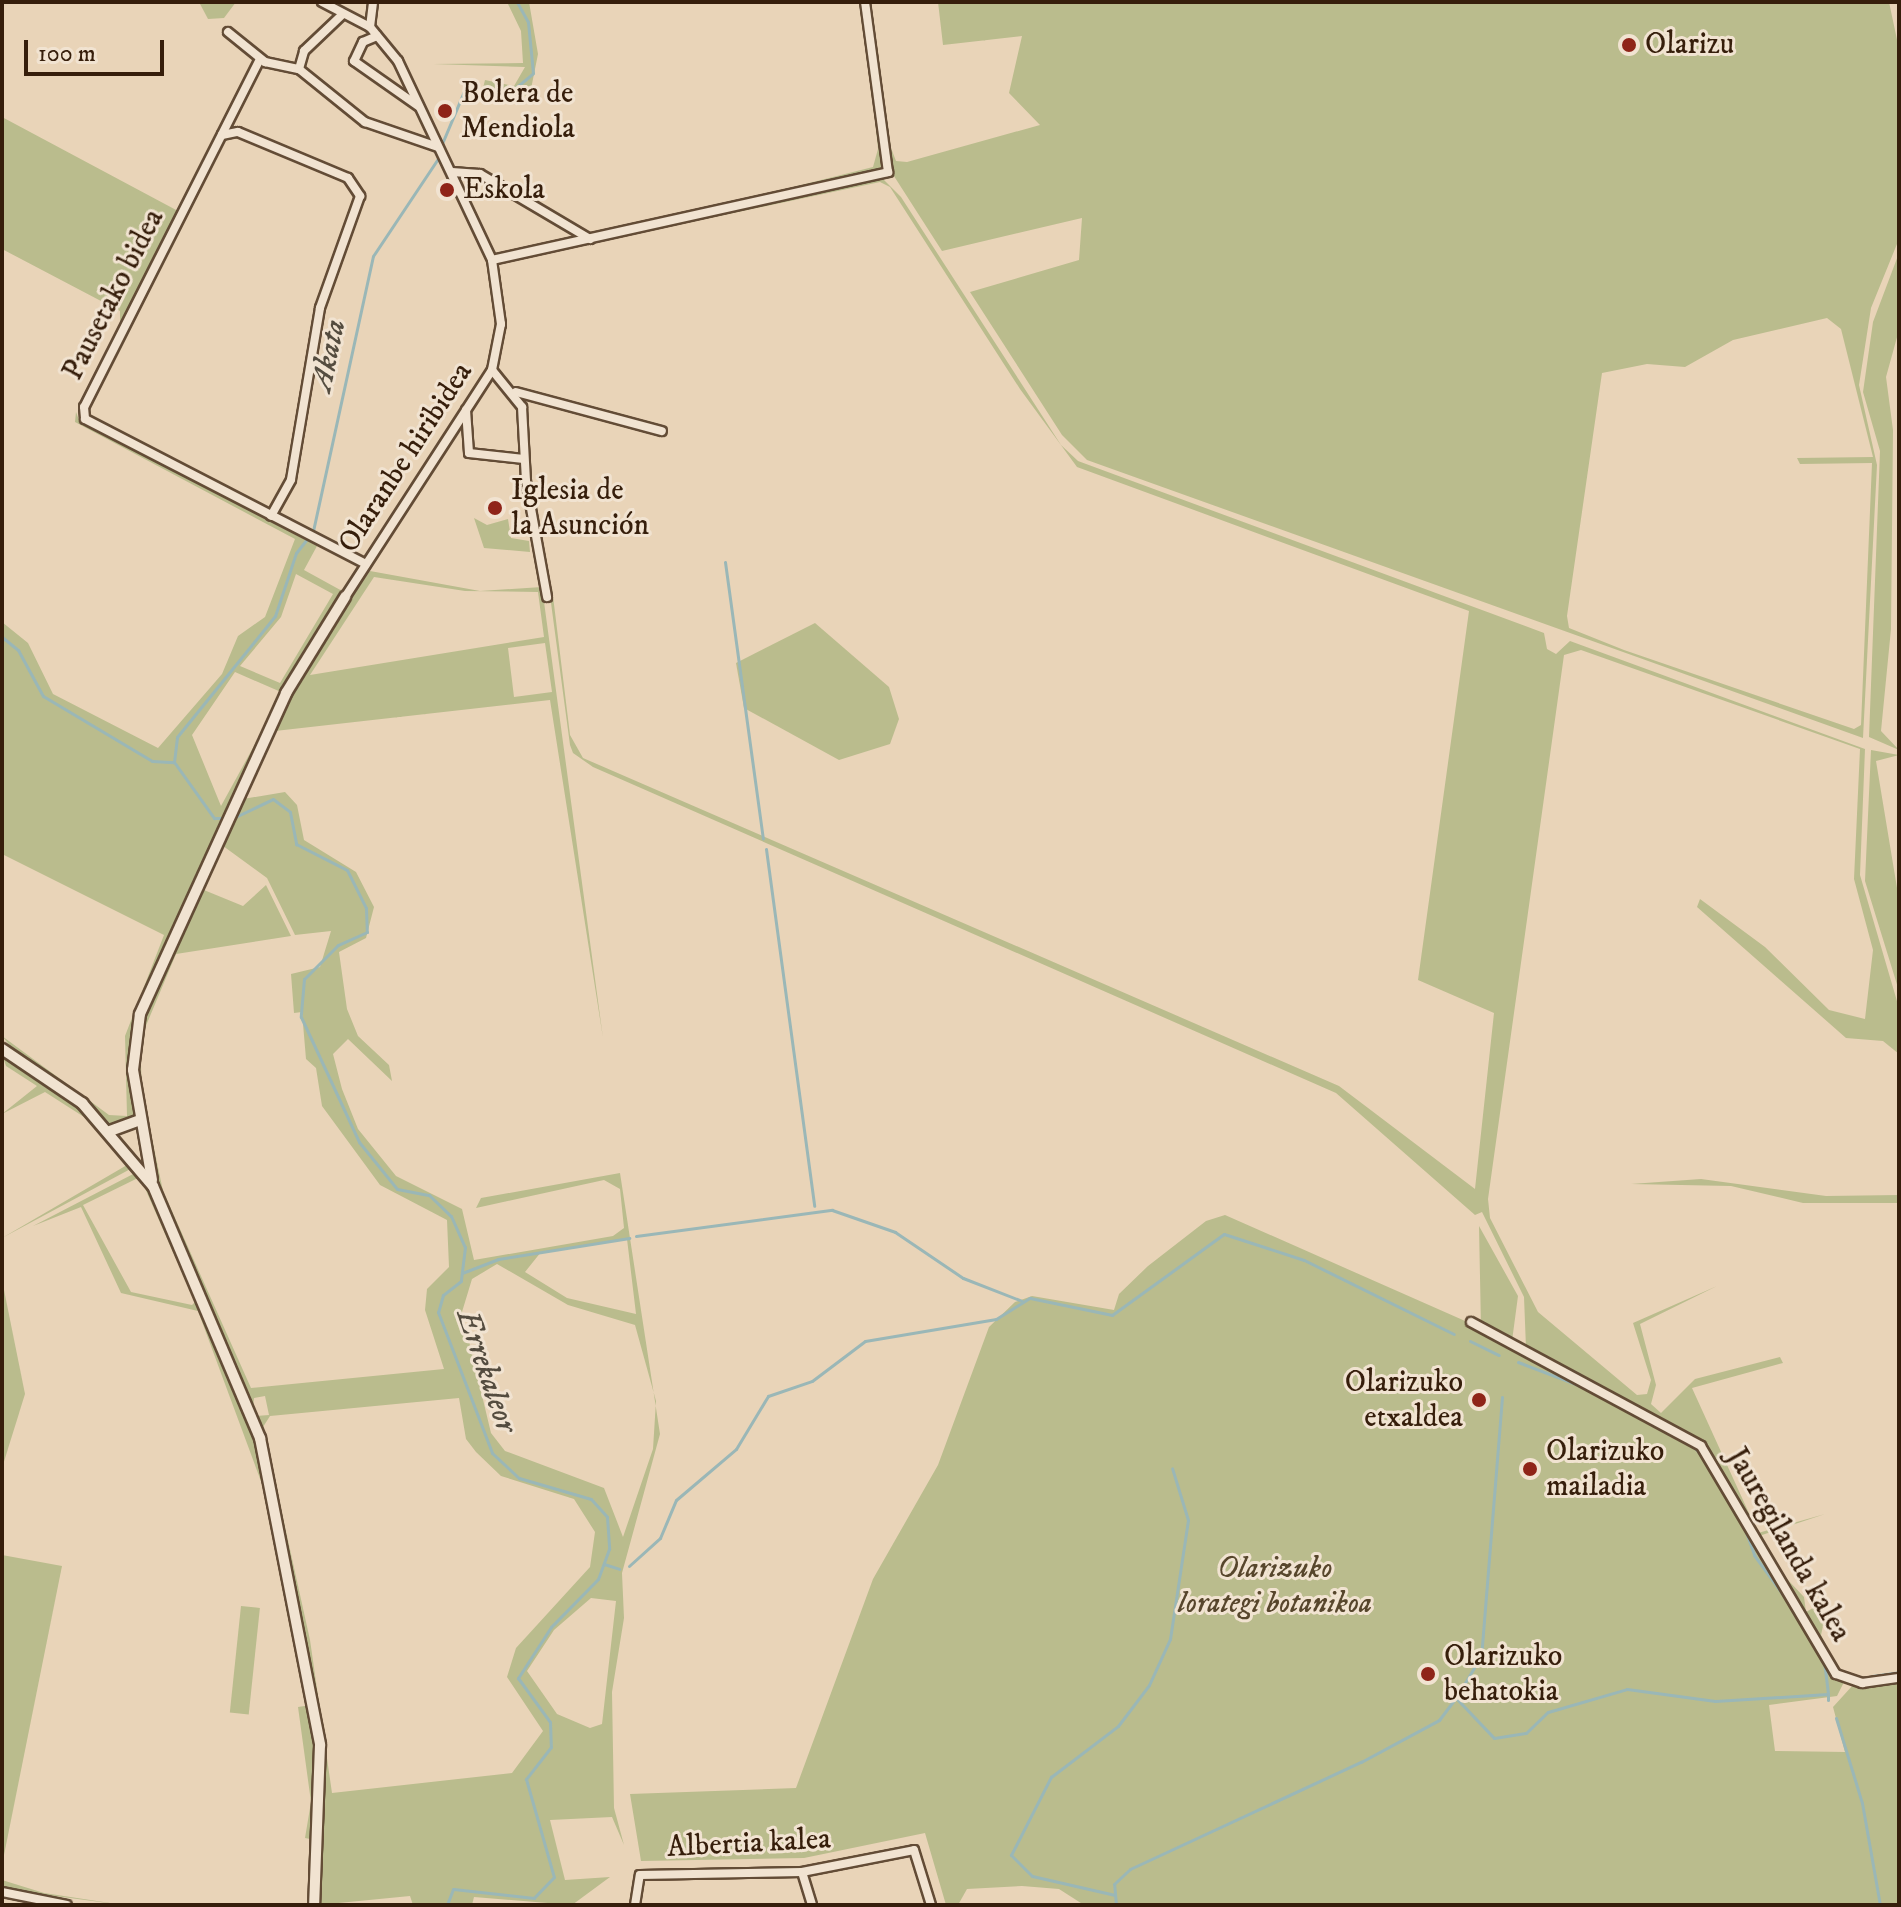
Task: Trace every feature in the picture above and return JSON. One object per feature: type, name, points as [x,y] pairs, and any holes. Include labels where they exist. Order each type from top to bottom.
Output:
[{"type":"street","points":[[322,2],[370,27],[373,2]]},
{"type":"street","points":[[492,260],[888,172],[865,2]]},
{"type":"street","points":[[299,69],[304,51],[342,15]]},
{"type":"street","name":"Olaranbe hiribidea","points":[[345,597],[492,370],[501,339],[492,260],[419,107],[370,27]]},
{"type":"street","points":[[228,32],[260,59],[299,69],[365,122],[438,147]]},
{"type":"street","points":[[377,36],[363,42],[354,61],[419,107]]},
{"type":"street","name":"Pausetako bidea","points":[[260,59],[84,407],[85,419],[366,564]]},
{"type":"street","points":[[222,135],[238,132],[348,178],[360,196],[320,308],[291,480],[271,516]]},
{"type":"street","points":[[452,172],[480,174],[591,240]]},
{"type":"street","points":[[492,370],[516,392],[662,431]]},
{"type":"street","points":[[516,392],[547,597]]},
{"type":"street","points":[[466,408],[469,453],[524,459]]},
{"type":"street","points":[[314,1905],[321,1758],[273,1486],[260,1438],[153,1186],[140,1120],[132,1050],[140,1014],[230,810],[286,693],[345,597]]},
{"type":"street","points":[[2,1049],[110,1131],[153,1186]]},
{"type":"street","points":[[110,1131],[140,1120]]},
{"type":"street","name":"Jauregilanda kalea","points":[[1471,1322],[1701,1446],[1836,1674],[1862,1683],[1899,1678]]},
{"type":"street","name":"Albertia kalea","points":[[635,1905],[635,1879],[802,1872],[914,1850],[931,1905]]},
{"type":"street","points":[[802,1872],[812,1905]]},
{"type":"street","points":[[2,1892],[67,1905]]},
{"type":"green space","points":[[199,2],[236,2],[224,18],[208,19]]},
{"type":"green space","points":[[507,2],[529,2],[538,54],[530,94],[509,100],[482,92],[485,80],[514,86],[525,67],[433,64],[523,63],[521,31]]},
{"type":"green space","points":[[863,2],[884,157],[880,169],[638,226],[873,167],[878,149]]},
{"type":"green space","points":[[869,2],[891,148],[896,161],[907,162],[1040,125],[1009,93],[1022,36],[943,45],[938,2],[1889,2],[1899,49],[1899,239],[1871,308],[1859,385],[1877,465],[1863,738],[1087,460],[1062,435],[970,292],[1079,260],[1082,218],[942,251],[892,173]],"holes":[[[1827,318],[1841,329],[1873,457],[1797,458],[1800,464],[1872,463],[1861,725],[1854,729],[1569,628],[1567,616],[1602,373],[1647,364],[1685,367],[1733,340]]]},
{"type":"green space","points":[[2,117],[178,211],[120,325],[120,311],[2,249]]},
{"type":"green space","name":"Olarizuko lorategi botanikoa","points":[[883,179],[901,197],[1061,445],[1078,461],[1544,633],[1547,649],[1556,654],[1570,641],[1865,749],[1860,875],[1899,1008],[1899,1054],[1883,1041],[1846,1038],[1697,907],[1700,899],[1765,947],[1829,1010],[1865,1019],[1873,950],[1854,879],[1860,749],[1581,650],[1564,655],[1488,1199],[1490,1218],[1538,1312],[1637,1395],[1647,1394],[1651,1380],[1633,1323],[1717,1286],[1640,1324],[1656,1385],[1651,1404],[1661,1413],[1695,1379],[1780,1357],[1783,1363],[1692,1388],[1758,1533],[1825,1514],[1759,1536],[1770,1561],[1804,1597],[1806,1612],[1813,1608],[1834,1627],[1823,1626],[1821,1635],[1844,1682],[1837,1696],[1769,1705],[1775,1751],[1845,1752],[1833,1707],[1853,1685],[1899,1681],[1899,1905],[1084,1905],[1059,1889],[1022,1886],[967,1889],[958,1905],[946,1905],[925,1833],[804,1858],[641,1861],[630,1794],[796,1788],[873,1579],[938,1465],[989,1327],[1015,1302],[1032,1296],[1114,1310],[1119,1294],[1148,1266],[1206,1221],[1225,1215],[1481,1328],[1479,1226],[1518,1296],[1512,1341],[1526,1348],[1524,1297],[1482,1212],[1475,1215],[1336,1093],[593,767],[573,753],[570,745],[549,588],[552,588],[570,735],[583,758],[1339,1086],[1475,1189],[1494,1013],[1418,980],[1469,611],[1077,467],[1020,389],[890,187],[880,182],[639,233]]},
{"type":"green space","points":[[1899,253],[1899,330],[1886,377],[1893,430],[1891,629],[1881,731],[1899,750],[1869,737],[1880,451],[1863,392],[1873,322]]},
{"type":"green space","points":[[76,412],[79,420],[317,546],[304,570],[344,592],[281,692],[235,672],[192,735],[221,806],[260,735],[139,1006],[128,1067],[136,1115],[111,1125],[22,1060],[2,1036],[109,1115],[127,1116],[125,1036],[164,935],[2,854],[2,622],[28,643],[53,694],[158,748],[222,674],[238,636],[265,617],[295,539],[75,422]],"holes":[[[296,574],[333,594],[280,683],[240,666],[281,617]]]},
{"type":"green space","points":[[474,518],[487,525],[508,519],[511,538],[529,541],[530,552],[484,548]]},
{"type":"green space","points":[[370,571],[480,591],[542,587],[603,1038],[550,700],[275,731],[243,799],[285,792],[297,805],[304,840],[356,872],[374,907],[366,938],[339,952],[347,1009],[358,1036],[389,1065],[392,1081],[348,1039],[333,1054],[342,1089],[358,1129],[396,1176],[462,1209],[474,1260],[613,1236],[624,1228],[620,1189],[604,1180],[476,1208],[481,1198],[620,1173],[654,1392],[635,1325],[568,1305],[497,1264],[472,1279],[462,1312],[491,1433],[505,1451],[604,1488],[623,1537],[653,1449],[656,1406],[660,1434],[622,1573],[624,1618],[612,1692],[614,1808],[624,1845],[612,1817],[550,1820],[565,1880],[610,1877],[572,1905],[474,1897],[472,1905],[413,1905],[410,1896],[318,1905],[323,1744],[280,1503],[310,1640],[332,1793],[512,1773],[543,1731],[507,1677],[516,1648],[590,1567],[595,1532],[574,1499],[501,1476],[476,1452],[466,1439],[459,1398],[270,1416],[263,1427],[273,1472],[256,1416],[269,1415],[265,1396],[254,1398],[253,1408],[158,1185],[136,1069],[141,1024],[149,1001],[199,888],[243,906],[266,885],[291,936],[176,954],[140,1040],[142,1091],[163,1191],[251,1388],[444,1369],[425,1310],[427,1289],[449,1267],[447,1220],[380,1185],[322,1106],[316,1068],[306,1059],[302,1012],[294,1013],[291,974],[320,967],[331,931],[295,935],[267,878],[219,843],[299,675]],"holes":[[[374,577],[465,591],[538,592],[544,637],[310,675]],[[545,643],[552,692],[514,697],[508,648]],[[627,1239],[636,1314],[567,1298],[525,1272],[541,1252]],[[591,1598],[616,1601],[602,1724],[590,1728],[557,1714],[527,1671],[554,1630]]]},
{"type":"green space","points":[[815,623],[889,687],[899,719],[890,744],[839,760],[744,708],[736,663]]},
{"type":"green space","points":[[1871,750],[1899,755],[1876,761],[1899,900],[1899,991],[1865,881]]},
{"type":"green space","points":[[2,1054],[73,1100],[136,1166],[2,1238],[127,1165],[84,1117],[45,1092],[2,1114],[37,1086],[6,1066]]},
{"type":"green space","points":[[137,1172],[147,1182],[257,1443],[269,1503],[198,1311],[121,1293],[81,1207],[33,1226]],"holes":[[[140,1177],[195,1302],[192,1305],[131,1292],[83,1205]]]},
{"type":"green space","points":[[1701,1179],[1826,1196],[1899,1195],[1899,1203],[1803,1203],[1731,1186],[1631,1184]]},
{"type":"green space","points":[[2,1280],[25,1394],[2,1468]]},
{"type":"green space","points":[[2,1555],[62,1566],[2,1865]]},
{"type":"green space","points":[[241,1606],[260,1608],[249,1714],[230,1712]]},
{"type":"green space","points":[[311,1705],[316,1745],[315,1840],[305,1838],[311,1802],[298,1707]]},
{"type":"green space","points":[[2,1880],[44,1893],[123,1905],[2,1889]]},
{"type":"waterway","name":"Akata","points":[[441,146],[465,89],[513,90],[533,73],[528,22],[517,2]]},
{"type":"waterway","name":"Akata","points":[[174,762],[177,737],[275,616],[296,553],[313,531],[373,256],[439,157]]},
{"type":"waterway","points":[[725,562],[763,838]]},
{"type":"waterway","name":"Errekaleor","points":[[2,637],[18,650],[43,696],[152,761],[174,762],[214,818],[226,818]]},
{"type":"waterway","name":"Errekaleor","points":[[233,818],[273,799],[290,812],[296,844],[347,870],[366,908],[367,932],[338,945],[304,979],[301,1017],[359,1142],[397,1189],[429,1195],[451,1216],[465,1247],[461,1281],[443,1295],[438,1312],[492,1453],[519,1478],[591,1499],[607,1517],[609,1549],[598,1579],[551,1627],[518,1678],[550,1722],[551,1747],[526,1779],[554,1877],[534,1898],[453,1889],[447,1905]]},
{"type":"waterway","points":[[766,849],[814,1206]]},
{"type":"waterway","points":[[636,1236],[832,1210],[895,1232],[963,1278],[1022,1301]]},
{"type":"waterway","points":[[629,1566],[660,1538],[676,1500],[736,1449],[768,1396],[812,1381],[865,1341],[996,1319],[1030,1298],[1112,1315],[1224,1234],[1304,1260],[1454,1334]]},
{"type":"waterway","points":[[462,1273],[498,1259],[629,1238]]},
{"type":"waterway","points":[[1470,1341],[1499,1355]]},
{"type":"waterway","points":[[1518,1362],[1586,1388]]},
{"type":"waterway","points":[[1502,1397],[1481,1656],[1456,1698],[1494,1738],[1526,1733],[1548,1712],[1627,1689],[1715,1701],[1828,1694],[1828,1700]]},
{"type":"waterway","points":[[1694,1447],[1705,1459]]},
{"type":"waterway","points":[[1115,1895],[1032,1876],[1011,1855],[1051,1777],[1118,1726],[1149,1685],[1170,1639],[1188,1520],[1172,1468]]},
{"type":"waterway","points":[[1743,1524],[1754,1555],[1789,1603]]},
{"type":"waterway","points":[[604,1564],[619,1569]]},
{"type":"waterway","points":[[1824,1661],[1828,1694]]},
{"type":"waterway","points":[[1872,1676],[1899,1672]]},
{"type":"waterway","points":[[1116,1905],[1114,1884],[1130,1869],[1361,1762],[1439,1720],[1455,1699]]},
{"type":"waterway","points":[[1836,1718],[1862,1803],[1880,1905]]},
{"type":"place","name":"Olarizu","points":[[1629,45]]},
{"type":"place","name":"Bolera de Mendiola","points":[[445,111]]},
{"type":"place","name":"Eskola","points":[[447,190]]},
{"type":"place","name":"Iglesia de la Asunción","points":[[495,508]]},
{"type":"place","name":"Olarizuko etxaldea","points":[[1479,1400]]},
{"type":"place","name":"Olarizuko mailadia","points":[[1530,1469]]},
{"type":"place","name":"Olarizuko behatokia","points":[[1428,1674]]}]
